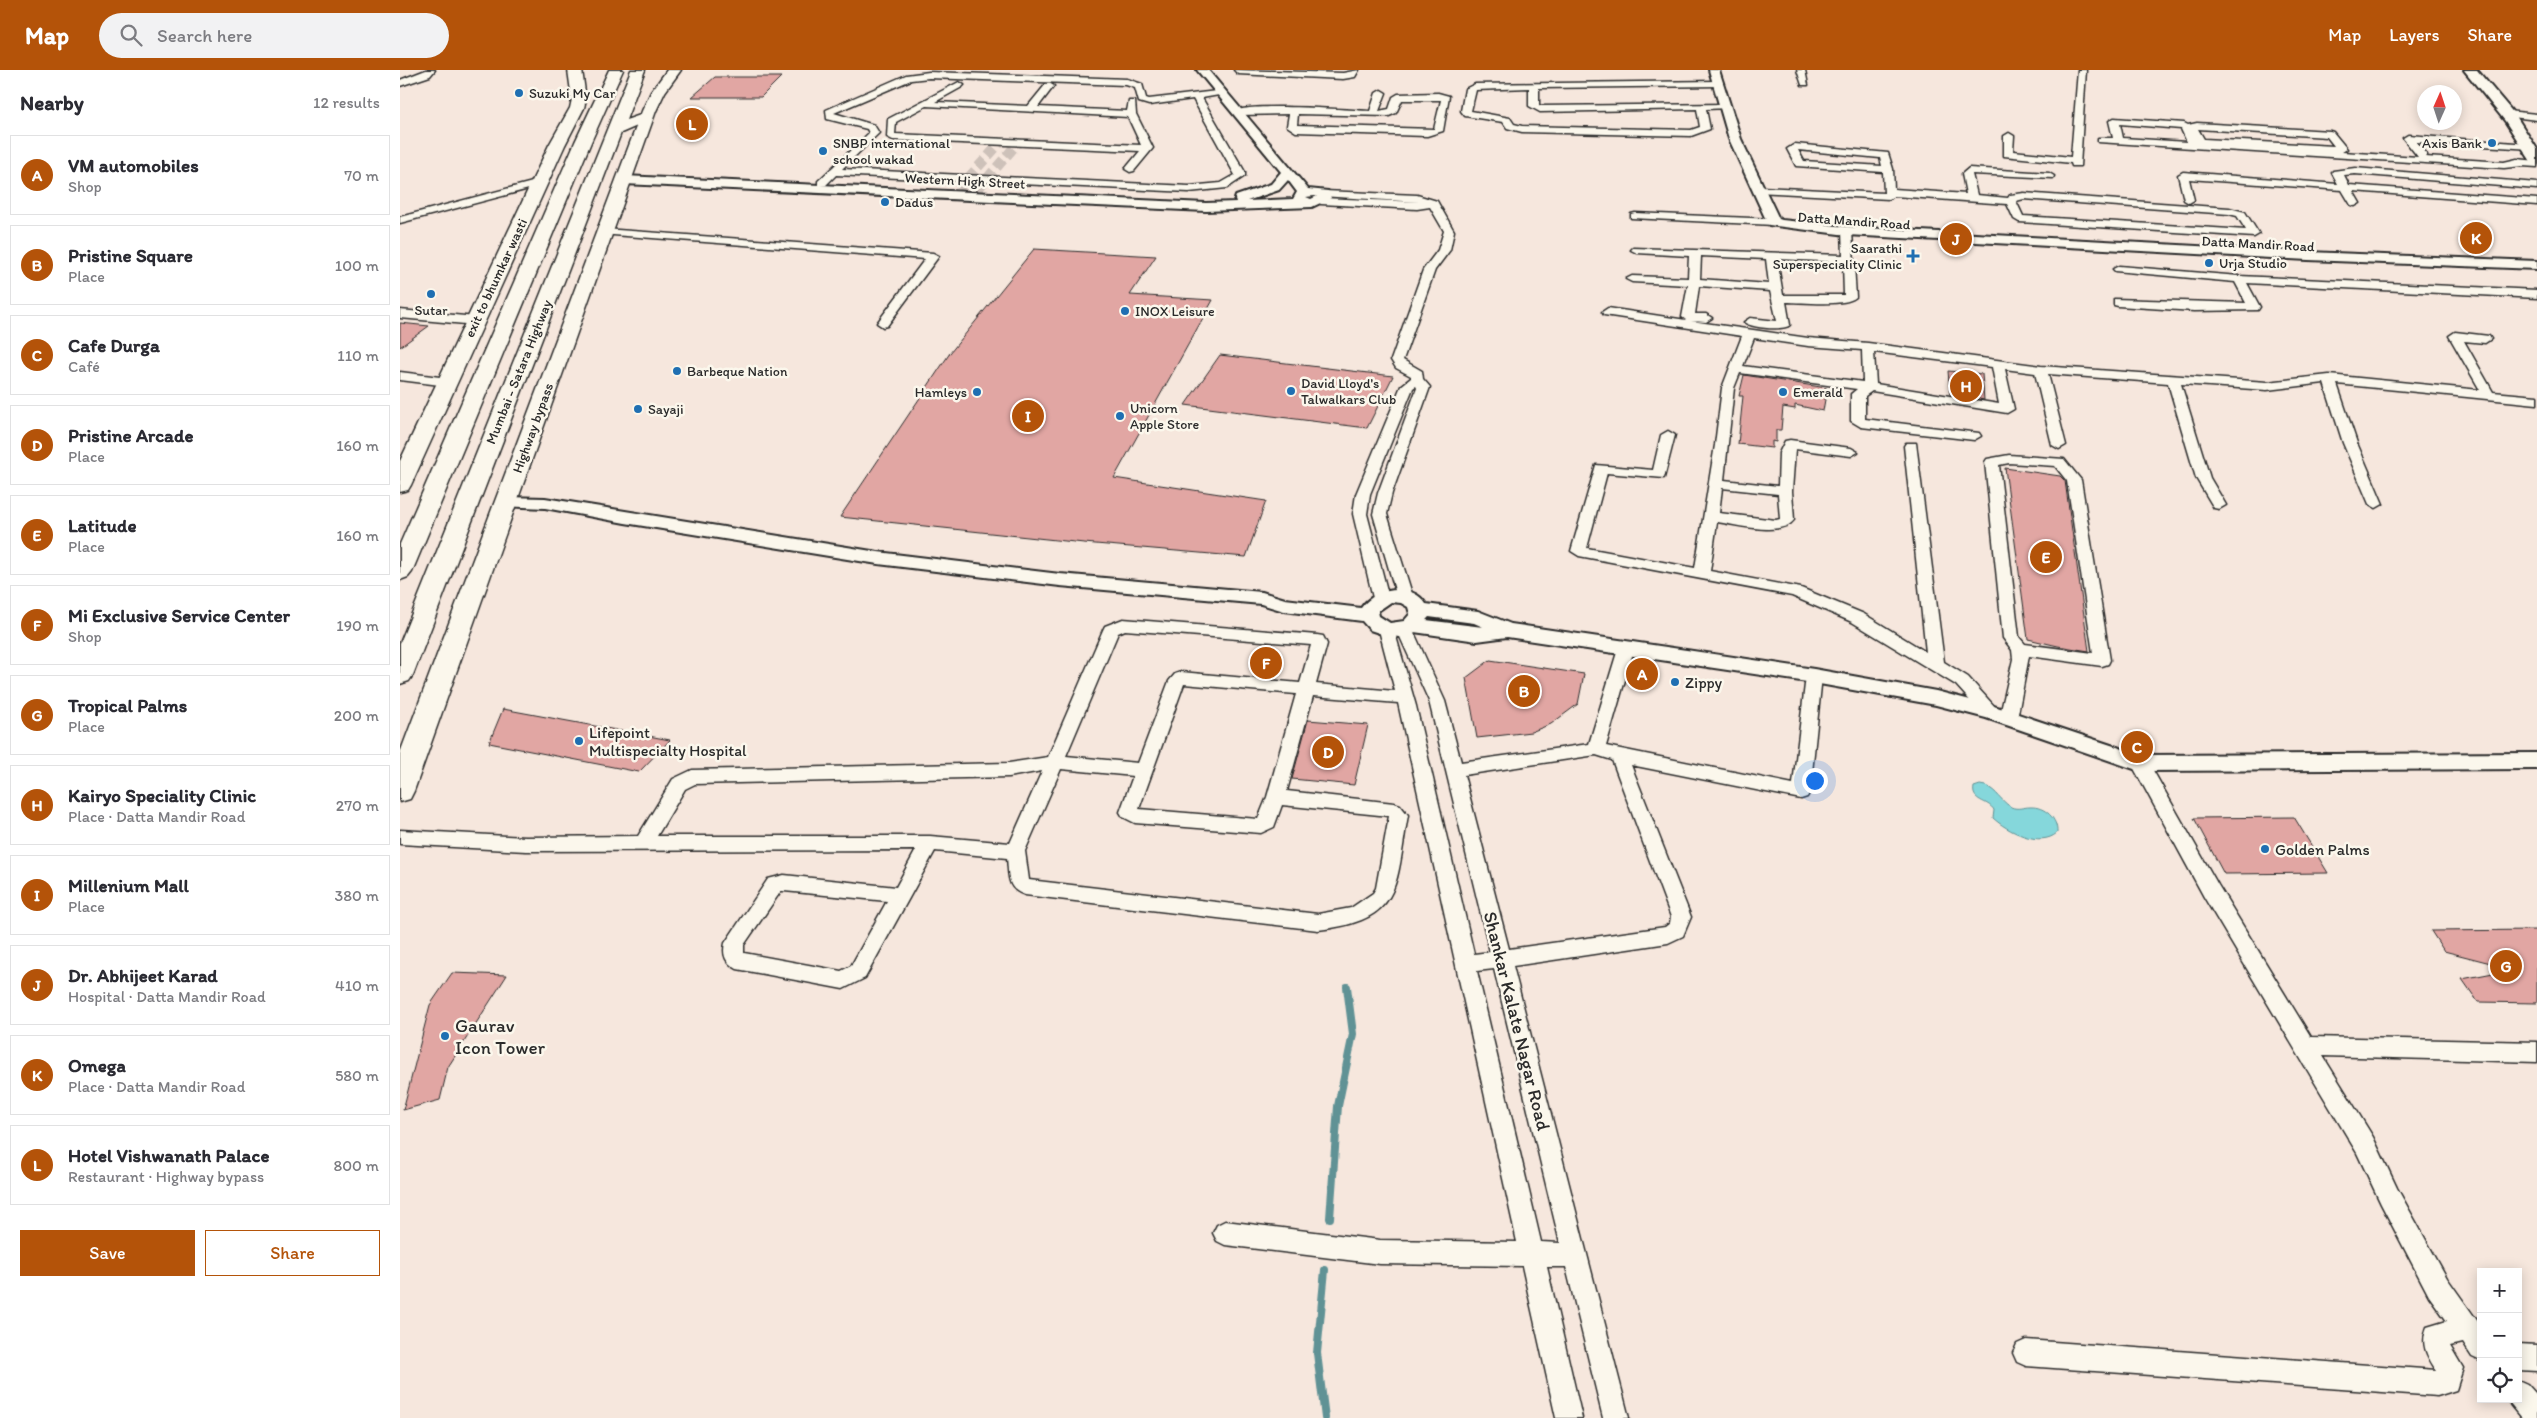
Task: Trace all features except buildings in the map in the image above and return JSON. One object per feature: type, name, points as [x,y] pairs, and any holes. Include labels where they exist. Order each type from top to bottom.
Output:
[{"type":"main road","points":[[575,70],[579,99],[599,107]]},
{"type":"main road","name":"Mumbai - Satara Highway","points":[[400,572],[589,128],[616,70]]},
{"type":"main road","name":"Mumbai - Satara Highway","points":[[400,675],[638,70]]},
{"type":"main road","name":"Highway bypass","points":[[400,791],[649,110],[674,70]]},
{"type":"main road","points":[[2470,70],[2506,114],[2533,142]]},
{"type":"main road","points":[[2484,70],[2521,115],[2533,142],[2537,162]]},
{"type":"main road","name":"exit to bhumkar wasti","points":[[400,485],[557,145],[577,108],[579,99]]},
{"type":"main road","points":[[627,100],[649,110]]},
{"type":"main road","points":[[615,130],[649,110]]},
{"type":"main road","points":[[557,145],[589,128]]},
{"type":"street","points":[[506,502],[545,503],[625,518],[878,558],[1060,580],[1262,598],[1284,606],[1374,605],[1397,596],[1405,597],[1380,514],[1384,492],[1424,387],[1417,380],[1417,374],[1400,365],[1397,360],[1429,270],[1444,250],[1449,231],[1433,203],[1417,198],[1312,197],[1288,172],[1202,70]]},
{"type":"street","points":[[1238,71],[1278,71],[1348,76],[1354,70]]},
{"type":"street","points":[[1801,70],[1805,83]]},
{"type":"street","points":[[2008,136],[2008,154],[2076,162],[2082,70]]},
{"type":"street","points":[[400,83],[429,72]]},
{"type":"street","points":[[400,91],[429,72]]},
{"type":"street","points":[[822,183],[874,133],[874,130],[830,117],[829,112],[909,77],[928,75],[1127,82],[1139,86],[1142,100],[1145,102],[1222,92]]},
{"type":"street","points":[[1495,76],[1716,77]]},
{"type":"street","points":[[1534,85],[1534,106],[1540,109],[1644,108],[1651,95],[1716,77]]},
{"type":"street","points":[[1635,216],[1771,216],[1735,138],[1716,77]]},
{"type":"street","points":[[960,85],[891,121],[890,135],[893,137],[932,139],[1148,148]]},
{"type":"street","points":[[1701,106],[1705,130],[1691,133],[1522,129],[1510,126],[1507,120],[1476,116],[1466,111],[1470,89],[1475,87],[1534,85],[1651,95],[1701,106],[1726,106]]},
{"type":"street","points":[[1031,109],[1049,86]]},
{"type":"street","points":[[1374,113],[1381,93]]},
{"type":"street","points":[[833,172],[1115,185],[1200,188],[1223,186],[1240,176],[1240,172],[1197,96]]},
{"type":"street","points":[[1239,112],[1256,111],[1294,111],[1374,113],[1393,112],[1398,97],[1438,96],[1446,98],[1439,129],[1434,132],[1296,129],[1292,126],[1294,111]]},
{"type":"street","points":[[1133,97],[1131,114],[1148,148]]},
{"type":"street","points":[[1245,99],[1265,124]]},
{"type":"street","points":[[926,104],[1131,114]]},
{"type":"street","points":[[2506,114],[2537,117]]},
{"type":"street","points":[[2120,142],[2114,121],[2184,126],[2194,146]]},
{"type":"street","points":[[2344,153],[2330,134],[2192,127],[2201,142],[2268,145],[2344,153],[2504,165],[2518,164],[2517,162]]},
{"type":"street","points":[[2259,130],[2268,145]]},
{"type":"street","points":[[2422,155],[2408,138],[2533,142]]},
{"type":"street","points":[[2101,140],[2537,162]]},
{"type":"street","points":[[1266,145],[1283,146],[1312,197]]},
{"type":"street","points":[[1108,196],[1115,185],[1148,148]]},
{"type":"street","points":[[1760,190],[1889,196],[1886,156],[1883,154],[1793,148],[1815,192]]},
{"type":"street","points":[[1800,164],[1888,169]]},
{"type":"street","points":[[1972,198],[1967,174],[1969,171],[2048,171],[2058,199]]},
{"type":"street","points":[[1233,201],[1263,193],[1275,187],[1288,172]]},
{"type":"street","points":[[2355,202],[2337,173],[2355,172],[2537,186]]},
{"type":"street","points":[[2189,200],[2182,178],[2187,175],[2537,202]]},
{"type":"street","name":"Western High Street","points":[[625,177],[1081,198],[1206,207],[1312,197]]},
{"type":"street","name":"Western High Street","points":[[735,182],[822,183],[963,193]]},
{"type":"street","points":[[400,220],[540,183]]},
{"type":"street","points":[[1889,192],[2011,201],[2019,196],[2234,211],[2241,214],[2254,234],[2024,230],[2011,201]]},
{"type":"street","name":"Western High Street","points":[[1081,198],[1108,196],[1233,201],[1312,197]]},
{"type":"street","name":"Datta Mandir Road","points":[[1771,216],[2537,258]]},
{"type":"street","name":"Datta Mandir Road","points":[[1771,216],[1847,230],[2024,230],[2308,256],[2537,265]]},
{"type":"street","points":[[1632,279],[1694,282],[1844,300],[1850,297],[1847,230]]},
{"type":"street","points":[[604,232],[933,256],[884,323]]},
{"type":"street","points":[[1637,250],[1849,259]]},
{"type":"street","points":[[1695,253],[1694,282],[1688,317],[1784,325],[1771,256]]},
{"type":"street","points":[[2119,269],[2239,279],[2537,294]]},
{"type":"street","points":[[2118,302],[2254,308],[2239,279]]},
{"type":"street","points":[[1608,312],[1808,342],[1868,347],[2041,370],[2174,381],[2267,386],[2329,379],[2490,397],[2537,400]]},
{"type":"street","points":[[400,314],[476,321]]},
{"type":"street","points":[[1702,574],[1717,483],[1728,388],[1750,332]]},
{"type":"street","points":[[2485,339],[2454,336],[2490,397]]},
{"type":"street","points":[[1868,347],[1870,388]]},
{"type":"street","points":[[1736,369],[2007,409],[1998,365]]},
{"type":"street","points":[[2041,370],[2058,445]]},
{"type":"street","points":[[400,376],[448,382]]},
{"type":"street","points":[[2329,379],[2350,443],[2376,504]]},
{"type":"street","points":[[1374,605],[1360,514],[1363,494],[1407,386],[1417,380]]},
{"type":"street","points":[[2174,381],[2203,478],[2219,505]]},
{"type":"street","points":[[1870,388],[1858,394],[1858,421],[1866,424],[1974,436]]},
{"type":"street","points":[[1668,435],[1659,475],[1601,468],[1579,551],[1796,592],[1858,618],[1936,665],[1962,681],[1999,715]]},
{"type":"street","points":[[1711,517],[1762,524],[1783,524],[1787,520],[1785,491],[1786,453],[1790,444],[1851,452]]},
{"type":"street","points":[[1911,446],[1936,665]]},
{"type":"street","points":[[1999,715],[2021,659],[2020,649],[2011,638],[1992,462],[2009,459],[2059,462],[2074,480],[2102,660],[2020,649]]},
{"type":"street","points":[[1717,483],[1785,491]]},
{"type":"street","name":"Shankar Kalate Nagar Road","points":[[1405,597],[1417,604],[1406,623],[1404,698],[1569,1418]]},
{"type":"street","name":"Shankar Kalate Nagar Road","points":[[1374,605],[1372,624],[1406,623]]},
{"type":"street","points":[[1406,623],[1477,634],[1507,630],[1814,676],[1936,698],[1999,715],[2140,762],[2537,761]]},
{"type":"street","name":"Shankar Kalate Nagar Road","points":[[1406,623],[1437,702],[1616,1418]]},
{"type":"street","points":[[1276,796],[1394,810],[1398,813],[1385,890],[1379,900],[1355,915],[1318,922],[1025,887],[1018,883],[1016,851],[1111,630],[1118,625],[1314,639],[1319,644],[1308,689],[1267,822],[1261,826],[1135,816],[1129,812],[1179,679],[1184,677],[1308,689],[1404,698]]},
{"type":"street","points":[[1596,749],[1626,648]]},
{"type":"street","points":[[1454,770],[1596,749],[1619,756],[1801,792],[1814,676]]},
{"type":"street","points":[[1466,964],[1668,935],[1676,931],[1681,924],[1681,917],[1619,756]]},
{"type":"street","points":[[643,844],[679,784],[692,777],[1009,770],[1055,762],[1144,770]]},
{"type":"street","points":[[2140,762],[2211,890],[2365,1145],[2389,1196],[2438,1287],[2474,1339]]},
{"type":"street","points":[[400,837],[526,844],[930,843],[1016,851]]},
{"type":"street","points":[[901,895],[784,883],[775,884],[735,943],[734,958],[744,963],[843,980],[850,978],[858,972],[901,895],[930,843]]},
{"type":"street","points":[[2306,1046],[2537,1052]]},
{"type":"street","points":[[1225,1234],[1380,1252],[1575,1254]]},
{"type":"street","points":[[2026,1353],[2437,1383],[2447,1381],[2450,1368],[2437,1348],[2436,1336],[2474,1339]]},
{"type":"street","points":[[2522,1357],[2537,1358]]},
{"type":"street","points":[[2522,1398],[2537,1415]]},
{"type":"water","points":[[1980,785],[1989,788],[2011,807],[2036,807],[2050,814],[2057,828],[2057,833],[2042,839],[2024,836],[2007,828],[1993,818],[1994,810],[1991,807],[1975,796],[1974,787]]},
{"type":"waterway","points":[[1330,1218],[1338,1106],[1353,1034],[1347,987]]},
{"type":"waterway","points":[[1325,1270],[1317,1353],[1325,1418]]},
{"type":"tunnel","points":[[958,189],[1000,143]]},
{"type":"tunnel","points":[[977,190],[1017,144]]},
{"type":"place","name":"Suzuki My Car","points":[[519,93]]},
{"type":"place","name":"Hotel Vishwanath Palace","points":[[692,124]]},
{"type":"place","name":"Axis Bank","points":[[2492,143]]},
{"type":"place","name":"SNBP international school wakad","points":[[823,151]]},
{"type":"place","name":"Dadus","points":[[885,202]]},
{"type":"place","name":"Omega","points":[[2476,238]]},
{"type":"place","name":"Dr. Abhijeet Karad","points":[[1956,239]]},
{"type":"place","name":"Saarathi Superspeciality Clinic","points":[[1913,256]]},
{"type":"place","name":"Urja Studio","points":[[2209,263]]},
{"type":"place","name":"Sutar","points":[[431,294]]},
{"type":"place","name":"INOX Leisure","points":[[1125,311]]},
{"type":"place","name":"Barbeque Nation","points":[[677,371]]},
{"type":"place","name":"Kairyo Speciality Clinic","points":[[1966,386]]},
{"type":"place","name":"David Lloyd's Talwalkars Club","points":[[1291,391]]},
{"type":"place","name":"Hamleys","points":[[977,392]]},
{"type":"place","name":"Emerald","points":[[1783,392]]},
{"type":"place","name":"Sayaji","points":[[638,409]]},
{"type":"place","name":"Millenium Mall","points":[[1028,416]]},
{"type":"place","name":"Unicorn Apple Store","points":[[1120,416]]},
{"type":"place","name":"Latitude","points":[[2046,557]]},
{"type":"place","name":"Mi Exclusive Service Center","points":[[1266,663]]},
{"type":"place","name":"VM automobiles","points":[[1642,674]]},
{"type":"place","name":"Zippy","points":[[1675,682]]},
{"type":"place","name":"Pristine Square","points":[[1524,691]]},
{"type":"place","name":"Lifepoint Multispecialty Hospital","points":[[579,741]]},
{"type":"place","name":"Cafe Durga","points":[[2137,747]]},
{"type":"place","name":"Pristine Arcade","points":[[1328,752]]},
{"type":"place","name":"Golden Palms","points":[[2265,849]]},
{"type":"place","name":"Tropical Palms","points":[[2506,966]]},
{"type":"place","name":"Gaurav Icon Tower","points":[[445,1036]]}]
